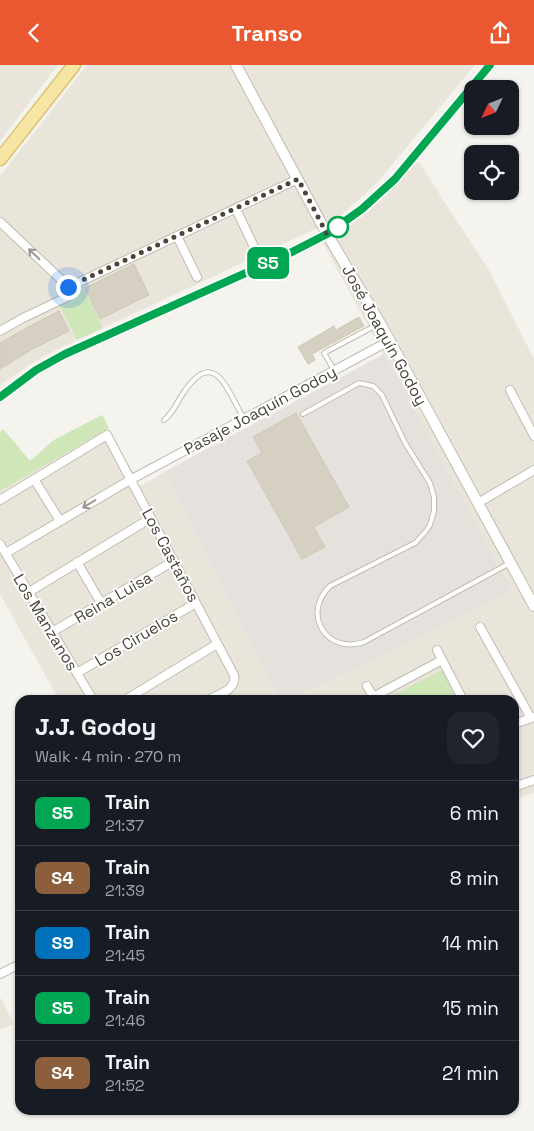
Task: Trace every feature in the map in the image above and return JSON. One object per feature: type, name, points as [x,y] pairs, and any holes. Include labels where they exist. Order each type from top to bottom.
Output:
[{"type":"main road","points":[[0,159],[74,65]]},
{"type":"street","name":"José Joaquín Godoy","points":[[236,65],[380,323],[534,606]]},
{"type":"street","points":[[68,287],[298,179]]},
{"type":"street","points":[[236,209],[256,251]]},
{"type":"street","points":[[0,221],[70,291],[68,297],[0,331]]},
{"type":"street","points":[[177,236],[197,277]]},
{"type":"street","name":"Pasaje Joaquín Godoy","points":[[6,553],[130,479],[389,341]]},
{"type":"street","points":[[510,390],[534,436]]},
{"type":"street","name":"Los Castaños","points":[[34,479],[107,435],[234,675],[235,681],[232,687],[217,695]]},
{"type":"street","points":[[478,503],[534,470]]},
{"type":"street","points":[[0,500],[34,479],[60,521]]},
{"type":"street","points":[[29,592],[151,518]]},
{"type":"street","name":"Los Manzanos","points":[[0,544],[90,695]]},
{"type":"street","name":"Reina Luisa","points":[[52,632],[174,561]]},
{"type":"street","points":[[77,562],[101,603]]},
{"type":"street","name":"Los Ciruelos","points":[[77,673],[196,603]]},
{"type":"street","points":[[480,627],[519,695]]},
{"type":"street","points":[[133,695],[217,644]]},
{"type":"street","points":[[437,650],[460,695]]},
{"type":"street","points":[[379,695],[442,660]]},
{"type":"street","points":[[366,686],[372,695]]},
{"type":"street","points":[[519,695],[532,718],[519,722]]},
{"type":"street","points":[[519,785],[534,780]]},
{"type":"street","points":[[0,973],[15,966]]},
{"type":"lane","points":[[334,370],[324,353],[380,323]]},
{"type":"lane","points":[[164,420],[172,413],[192,380],[210,371],[216,373],[220,378],[244,419]]},
{"type":"lane","points":[[303,414],[359,383],[373,386],[382,395],[405,443],[430,483],[434,497],[432,518],[421,537],[409,547],[330,587],[323,595],[318,605],[318,617],[322,628],[330,638],[346,645],[364,642],[510,563]]},
{"type":"shaded area","points":[[0,65],[58,65],[0,141]]},
{"type":"shaded area","points":[[87,65],[475,65],[377,183],[341,215],[328,223],[56,350],[0,385],[0,176]]},
{"type":"shaded area","points":[[418,161],[490,272],[534,359],[534,793],[519,798],[519,695],[300,695],[511,591],[323,243],[351,225],[377,204]]},
{"type":"shaded area","points":[[384,354],[512,591],[300,695],[276,695],[164,472]]},
{"type":"shaded area","points":[[102,415],[140,486],[164,472],[276,695],[56,695],[0,594],[0,432],[3,429],[30,461],[54,440]]},
{"type":"shaded area","points":[[0,997],[14,1024],[0,1029]]},
{"type":"green space","points":[[82,285],[103,328],[77,340],[60,306],[76,297],[77,288]]},
{"type":"green space","points":[[102,415],[109,428],[0,491],[0,432],[3,429],[30,461],[54,440]]},
{"type":"green space","points":[[442,670],[455,695],[393,695]]},
{"type":"building","points":[[134,264],[149,295],[100,319],[85,288]]},
{"type":"building","points":[[59,311],[69,331],[31,350],[0,369],[0,343]]},
{"type":"building","points":[[359,317],[364,326],[312,354],[315,360],[308,364],[298,347],[334,326],[336,330]]},
{"type":"building","points":[[296,413],[349,507],[314,527],[325,547],[302,559],[247,461],[262,453],[253,437]]},
{"type":"railway","points":[[0,397],[36,370],[65,354],[288,254],[338,227],[373,200],[395,179],[490,65]]},
{"type":"train","name":"S5","points":[[0,397],[22,379],[65,354],[288,254],[327,234],[362,209],[395,179],[490,65]]},
{"type":"route","points":[[68,287],[298,179],[327,234],[338,227]]}]
